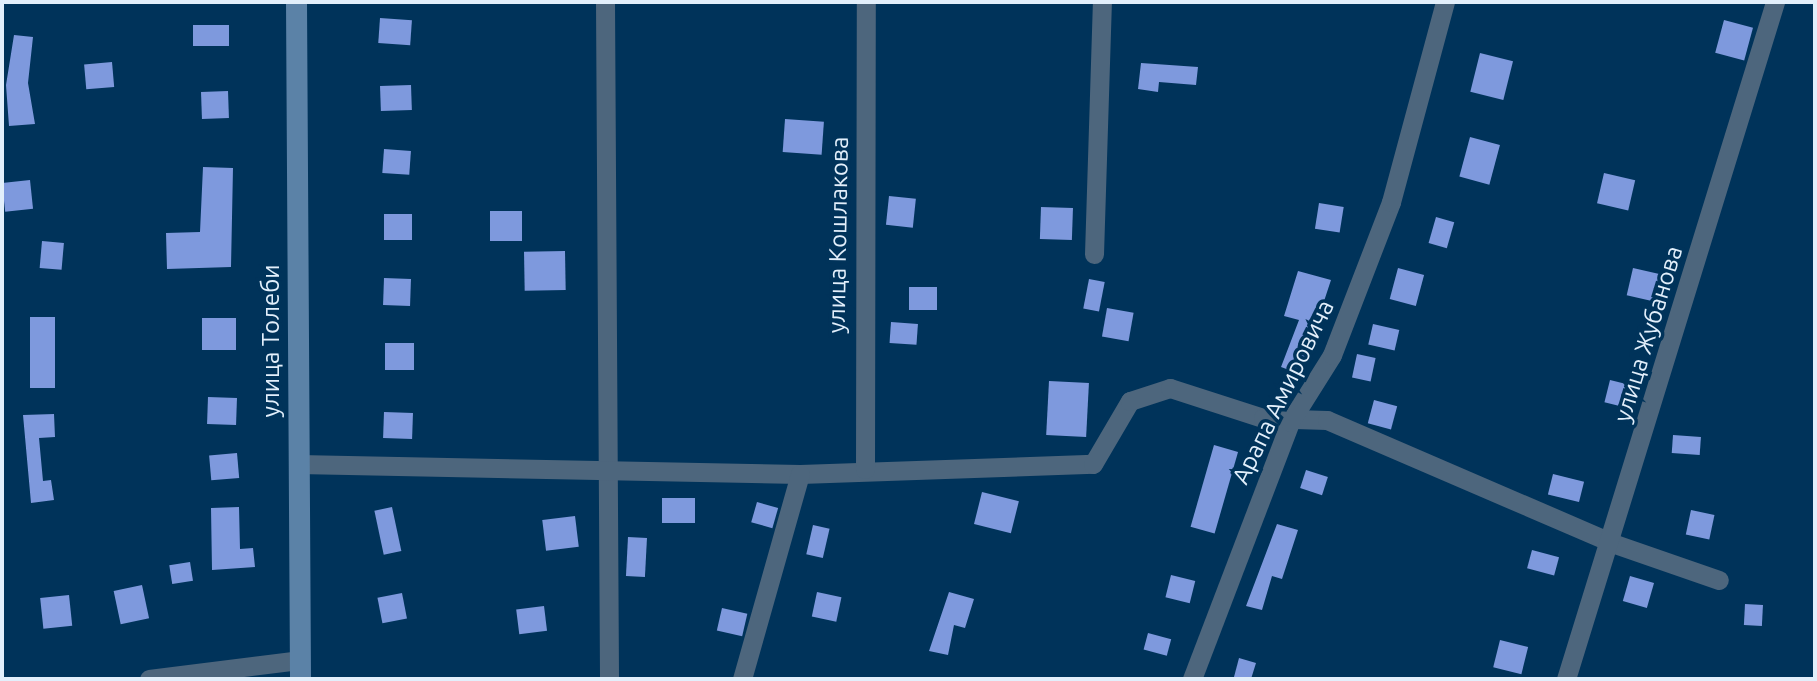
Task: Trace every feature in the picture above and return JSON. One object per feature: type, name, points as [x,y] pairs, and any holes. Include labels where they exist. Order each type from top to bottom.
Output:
[{"type":"street","name":"улица Толеби","points":[[296,2],[300,670]]},
{"type":"street","points":[[605,2],[609,679]]},
{"type":"street","name":"улица Кошлакова","points":[[865,469],[866,2]]},
{"type":"street","points":[[1094,254],[1102,2]]},
{"type":"street","name":"Арапа Амировича","points":[[1192,679],[1290,422],[1332,355],[1391,202],[1445,2]]},
{"type":"street","name":"улица Жубанова","points":[[1566,679],[1612,543],[1677,305],[1694,269],[1775,2]]},
{"type":"street","points":[[298,464],[606,466],[800,474],[865,469],[1093,464],[1130,401],[1170,388],[1290,422],[1327,421],[1612,543],[1719,580]]},
{"type":"street","points":[[742,679],[800,474]]},
{"type":"street","points":[[149,679],[300,670]]},
{"type":"building","points":[[380,18],[412,20],[410,45],[378,43]]},
{"type":"building","points":[[1724,20],[1753,28],[1744,61],[1715,53]]},
{"type":"building","points":[[193,25],[229,25],[229,46],[193,46]]},
{"type":"building","points":[[14,35],[33,37],[28,83],[35,124],[9,126],[6,85]]},
{"type":"building","points":[[1480,53],[1513,61],[1503,100],[1470,92]]},
{"type":"building","points":[[112,62],[114,87],[86,89],[84,64]]},
{"type":"building","points":[[1141,63],[1198,67],[1196,85],[1159,82],[1158,92],[1138,89]]},
{"type":"building","points":[[411,85],[412,110],[381,111],[380,86]]},
{"type":"building","points":[[228,91],[229,118],[202,119],[201,92]]},
{"type":"building","points":[[785,119],[824,122],[822,155],[783,152]]},
{"type":"building","points":[[1470,137],[1500,145],[1489,185],[1459,177]]},
{"type":"building","points":[[384,149],[411,151],[409,175],[382,173]]},
{"type":"building","points":[[203,167],[233,168],[231,267],[167,269],[166,233],[200,232]]},
{"type":"building","points":[[1604,173],[1635,180],[1628,210],[1597,203]]},
{"type":"building","points":[[30,180],[33,209],[5,212],[2,183]]},
{"type":"building","points":[[889,196],[916,199],[913,228],[886,225]]},
{"type":"building","points":[[1319,203],[1344,207],[1340,233],[1315,229]]},
{"type":"building","points":[[1041,207],[1073,208],[1072,240],[1040,239]]},
{"type":"building","points":[[490,211],[522,211],[522,241],[490,241]]},
{"type":"building","points":[[384,214],[412,214],[412,240],[384,240]]},
{"type":"building","points":[[1436,217],[1454,222],[1447,248],[1429,243]]},
{"type":"building","points":[[42,241],[64,243],[62,270],[40,268]]},
{"type":"building","points":[[565,251],[566,290],[525,291],[524,252]]},
{"type":"building","points":[[1398,268],[1424,275],[1416,306],[1390,299]]},
{"type":"building","points":[[1633,268],[1659,274],[1653,301],[1627,295]]},
{"type":"building","points":[[1298,271],[1331,280],[1300,374],[1281,367],[1299,320],[1284,316]]},
{"type":"building","points":[[384,278],[411,279],[410,306],[383,305]]},
{"type":"building","points":[[1089,279],[1105,282],[1099,312],[1083,308]]},
{"type":"building","points":[[909,287],[937,287],[937,310],[909,310]]},
{"type":"building","points":[[1107,308],[1134,313],[1129,341],[1102,337]]},
{"type":"building","points":[[30,317],[55,317],[55,388],[30,388]]},
{"type":"building","points":[[202,318],[236,318],[236,350],[202,350]]},
{"type":"building","points":[[891,322],[918,324],[916,345],[890,343]]},
{"type":"building","points":[[1373,324],[1399,330],[1395,351],[1368,344]]},
{"type":"building","points":[[385,343],[414,343],[414,370],[385,370]]},
{"type":"building","points":[[1357,354],[1376,358],[1371,381],[1352,377]]},
{"type":"building","points":[[1610,380],[1634,386],[1629,408],[1604,402]]},
{"type":"building","points":[[1049,381],[1089,383],[1086,437],[1046,435]]},
{"type":"building","points":[[208,397],[237,398],[236,425],[207,424]]},
{"type":"building","points":[[1374,400],[1397,406],[1391,429],[1368,423]]},
{"type":"building","points":[[384,412],[413,413],[412,439],[383,438]]},
{"type":"building","points":[[54,414],[55,437],[39,438],[43,481],[51,480],[54,500],[31,503],[23,415]]},
{"type":"building","points":[[1673,435],[1701,437],[1700,455],[1672,453]]},
{"type":"building","points":[[1214,445],[1238,452],[1215,534],[1191,527]]},
{"type":"building","points":[[237,453],[239,478],[211,480],[209,455]]},
{"type":"building","points":[[1306,470],[1328,477],[1322,495],[1300,488]]},
{"type":"building","points":[[1553,474],[1584,482],[1579,502],[1548,494]]},
{"type":"building","points":[[982,492],[1019,501],[1011,533],[974,524]]},
{"type":"building","points":[[662,498],[695,498],[695,523],[662,523]]},
{"type":"building","points":[[757,502],[778,508],[772,528],[751,522]]},
{"type":"building","points":[[239,507],[240,549],[253,548],[255,567],[212,570],[211,508]]},
{"type":"building","points":[[392,507],[401,551],[384,555],[374,511]]},
{"type":"building","points":[[1691,510],[1714,515],[1709,539],[1686,534]]},
{"type":"building","points":[[575,516],[579,547],[546,551],[542,520]]},
{"type":"building","points":[[1277,524],[1298,530],[1282,579],[1272,576],[1262,610],[1246,606]]},
{"type":"building","points":[[813,525],[830,529],[823,558],[806,554]]},
{"type":"building","points":[[628,537],[647,538],[645,577],[626,576]]},
{"type":"building","points":[[1532,550],[1559,557],[1554,576],[1527,568]]},
{"type":"building","points":[[190,562],[193,581],[172,584],[169,565]]},
{"type":"building","points":[[1171,575],[1195,581],[1190,603],[1165,597]]},
{"type":"building","points":[[1630,576],[1654,583],[1647,608],[1623,601]]},
{"type":"building","points":[[142,585],[149,618],[121,624],[114,591]]},
{"type":"building","points":[[817,592],[841,597],[836,622],[812,616]]},
{"type":"building","points":[[949,592],[974,599],[965,628],[954,625],[948,655],[929,651]]},
{"type":"building","points":[[402,593],[407,619],[382,623],[377,598]]},
{"type":"building","points":[[69,595],[72,626],[43,629],[40,598]]},
{"type":"building","points":[[1745,604],[1763,605],[1762,626],[1744,625]]},
{"type":"building","points":[[544,606],[547,631],[519,634],[516,609]]},
{"type":"building","points":[[722,608],[747,614],[742,636],[717,630]]},
{"type":"building","points":[[1148,633],[1171,639],[1167,656],[1144,649]]},
{"type":"building","points":[[1500,640],[1528,647],[1521,674],[1493,667]]},
{"type":"building","points":[[1239,658],[1256,663],[1251,679],[1234,677]]}]
